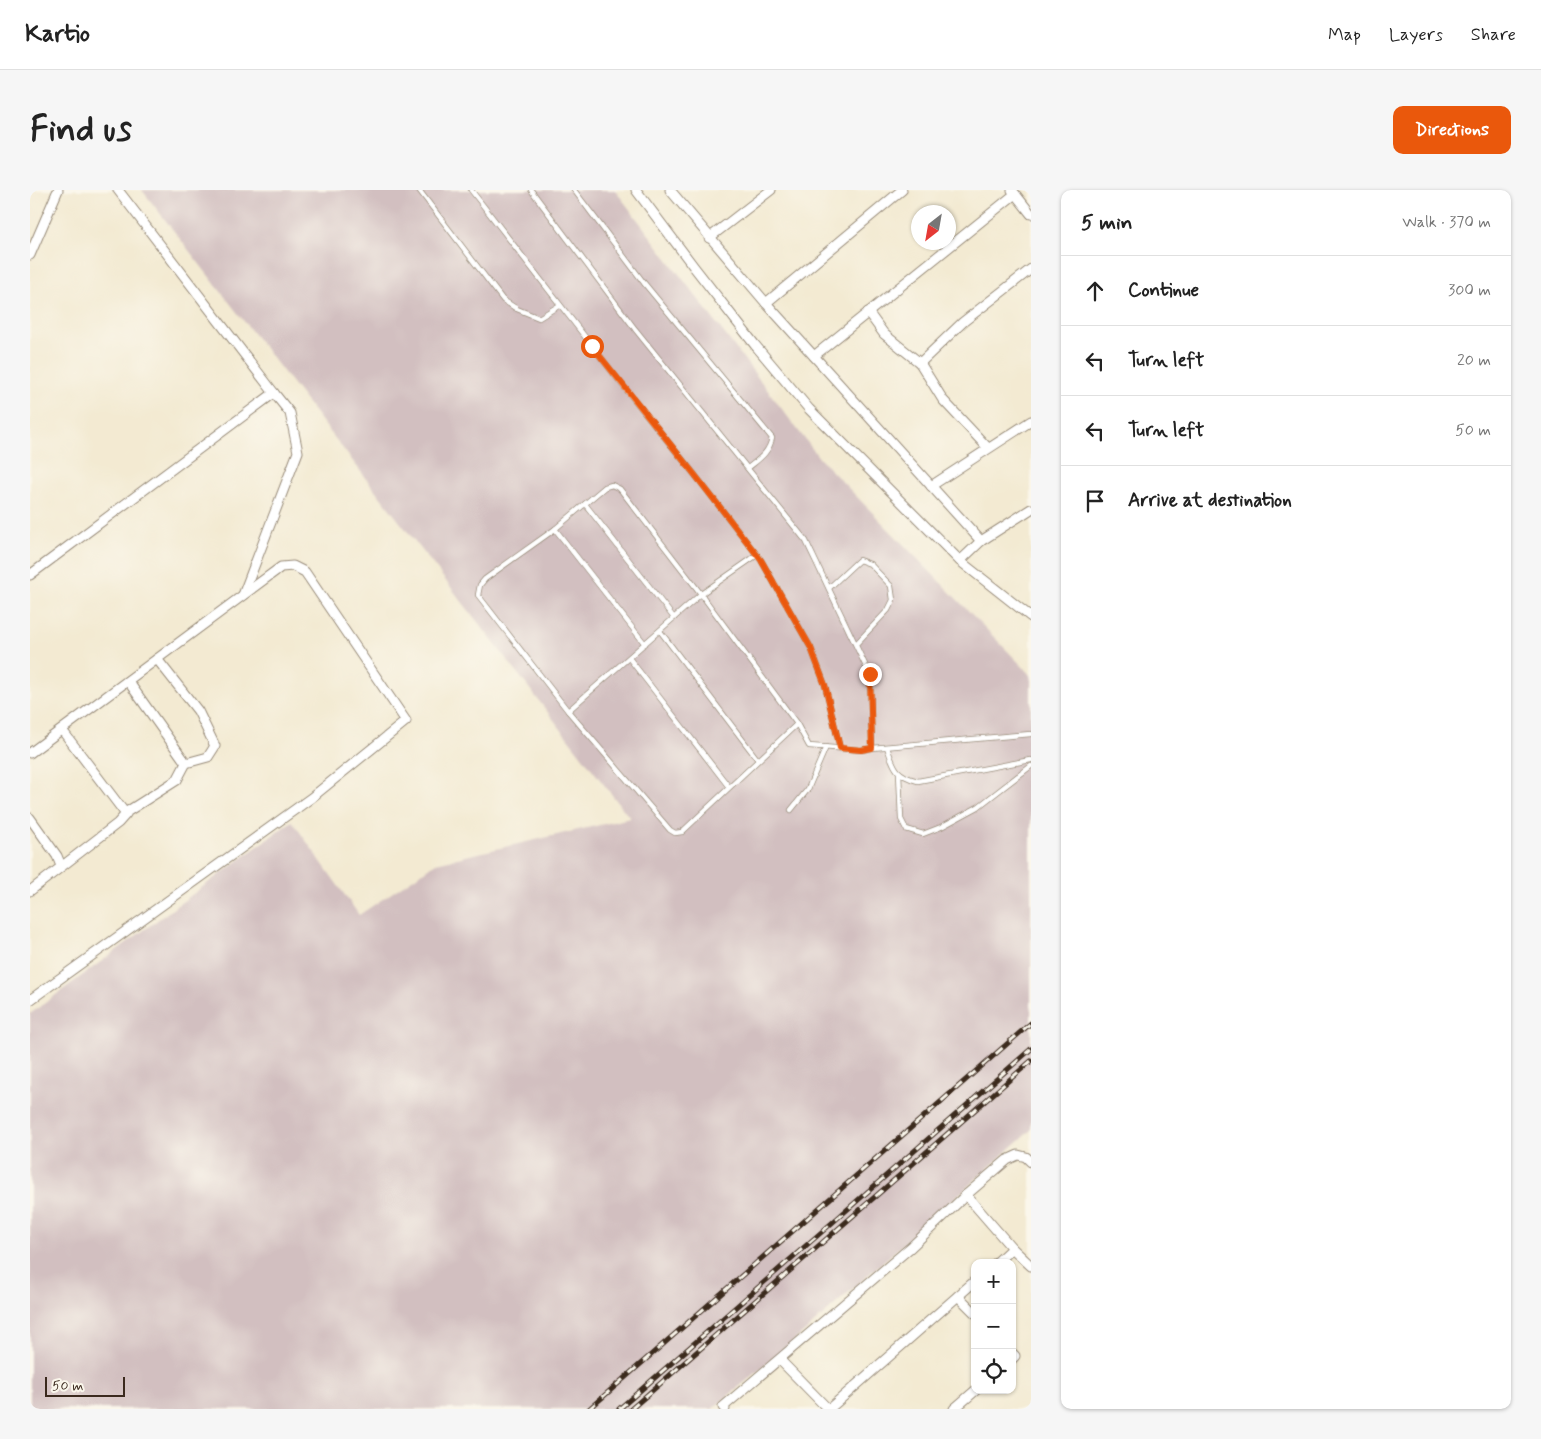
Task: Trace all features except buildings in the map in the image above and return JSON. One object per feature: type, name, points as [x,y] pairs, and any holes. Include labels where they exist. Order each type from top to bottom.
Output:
[{"type":"street","points":[[30,255],[58,190]]},
{"type":"street","points":[[118,190],[290,413],[298,452],[243,596]]},
{"type":"street","points":[[636,190],[755,345],[809,410],[960,561],[1031,617]]},
{"type":"street","points":[[670,190],[766,303],[981,541]]},
{"type":"street","points":[[709,238],[771,190]]},
{"type":"street","points":[[766,303],[902,190]]},
{"type":"street","points":[[814,356],[1014,192],[1031,214]]},
{"type":"street","points":[[920,363],[963,322],[1031,269]]},
{"type":"street","points":[[868,312],[884,334],[920,363],[943,400],[988,448]]},
{"type":"street","points":[[30,575],[274,394]]},
{"type":"street","points":[[931,486],[1031,420]]},
{"type":"street","points":[[960,561],[981,541],[1031,509]]},
{"type":"street","points":[[30,753],[281,567],[293,566],[305,572],[406,721],[311,798],[30,1000]]},
{"type":"street","points":[[30,891],[118,823],[125,813],[177,780],[186,763],[208,757],[215,746],[198,711],[157,659]]},
{"type":"street","points":[[128,681],[186,763]]},
{"type":"street","points":[[62,730],[125,813]]},
{"type":"street","points":[[30,818],[57,856],[60,866]]},
{"type":"street","points":[[725,1409],[723,1407],[911,1247],[966,1195],[1007,1160],[1018,1155],[1026,1156],[1031,1162]]},
{"type":"street","points":[[966,1195],[1012,1248],[1031,1266]]},
{"type":"street","points":[[1000,1259],[1012,1248]]},
{"type":"street","points":[[780,1360],[828,1409],[971,1285]]},
{"type":"street","points":[[958,1296],[971,1309]]},
{"type":"street","points":[[954,1409],[971,1394]]},
{"type":"lane","points":[[419,190],[503,300],[516,309],[539,318],[560,305]]},
{"type":"lane","points":[[471,190],[757,555],[811,648],[825,685],[840,748]]},
{"type":"lane","points":[[531,190],[635,329],[806,541],[870,674],[872,748]]},
{"type":"lane","points":[[574,190],[644,283],[772,438],[766,454],[748,468]]},
{"type":"lane","points":[[797,724],[682,832],[675,833],[670,830],[568,712],[478,595],[480,585],[485,579],[555,529],[605,487],[612,485],[620,489],[701,594],[797,724],[809,746],[861,750],[1031,734]]},
{"type":"lane","points":[[586,504],[674,618]]},
{"type":"lane","points":[[555,529],[645,644]]},
{"type":"lane","points":[[568,712],[701,594],[757,555]]},
{"type":"lane","points":[[828,588],[860,560],[870,564],[892,586],[893,600],[888,610],[856,644]]},
{"type":"lane","points":[[660,631],[758,760]]},
{"type":"lane","points":[[629,658],[730,787]]},
{"type":"lane","points":[[791,810],[808,788],[826,747]]},
{"type":"lane","points":[[888,747],[894,766],[899,773],[906,778],[918,781],[1031,760]]},
{"type":"lane","points":[[899,773],[901,819],[906,829],[923,834],[978,807],[1031,766]]},
{"type":"shaded area","points":[[142,190],[615,190],[820,459],[1031,675],[1031,1130],[784,1350],[712,1409],[30,1409],[30,1014],[292,821],[359,915],[436,863],[630,818]]},
{"type":"railway","points":[[589,1409],[1031,1023]]},
{"type":"railway","points":[[619,1409],[1031,1049]]},
{"type":"railway","points":[[631,1409],[1031,1061]]},
{"type":"route","points":[[592,346],[761,560],[811,648],[825,685],[840,748],[861,750],[872,748],[870,674]]}]
